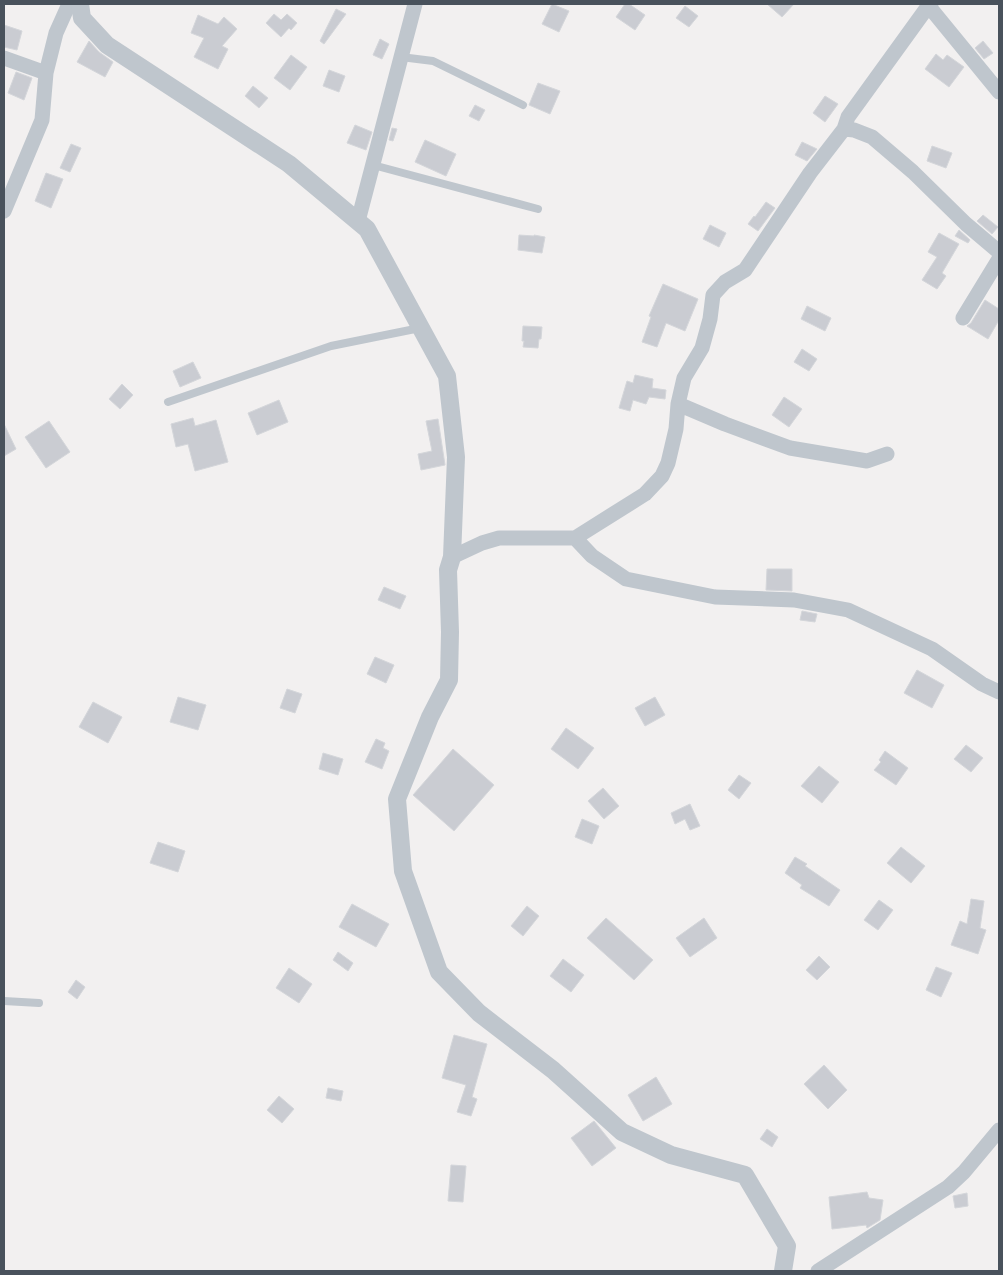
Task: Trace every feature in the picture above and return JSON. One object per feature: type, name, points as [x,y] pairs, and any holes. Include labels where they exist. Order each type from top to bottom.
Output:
[{"type":"street","points":[[4,211],[42,120],[46,73],[56,33],[69,4]]},
{"type":"street","points":[[80,4],[82,18],[107,45],[288,164],[367,229],[447,376],[456,457],[452,557],[448,570],[449,680],[430,717],[397,799],[403,871],[439,972],[479,1013],[553,1070],[622,1132],[671,1155],[745,1175],[787,1246],[783,1271]]},
{"type":"street","points":[[358,221],[416,4]]},
{"type":"street","points":[[452,557],[482,543],[499,538],[575,538],[645,494],[662,476],[668,463],[676,429],[678,404],[684,378],[702,348],[710,319],[713,295],[725,282],[745,270],[810,173],[844,129],[848,116],[929,4],[999,92]]},
{"type":"street","points":[[4,58],[46,73]]},
{"type":"street","points":[[844,129],[854,130],[872,137],[913,172],[966,224],[999,252]]},
{"type":"street","points":[[963,318],[999,259]]},
{"type":"street","points":[[678,404],[724,424],[790,448],[866,461],[887,454]]},
{"type":"street","points":[[575,538],[592,556],[626,579],[715,597],[794,600],[848,610],[932,649],[982,684],[999,692]]},
{"type":"street","points":[[818,1271],[948,1186],[964,1172],[999,1130]]},
{"type":"lane","points":[[401,57],[433,61],[523,105]]},
{"type":"lane","points":[[373,165],[538,209]]},
{"type":"lane","points":[[168,402],[331,346],[422,328]]},
{"type":"lane","points":[[4,1001],[39,1003]]},
{"type":"building","points":[[552,4],[569,11],[559,32],[542,24]]},
{"type":"building","points":[[625,4],[629,4],[645,15],[635,30],[616,17]]},
{"type":"building","points":[[767,4],[794,4],[782,17]]},
{"type":"building","points":[[685,6],[698,16],[689,27],[676,18]]},
{"type":"building","points":[[336,9],[346,14],[324,44],[320,41]]},
{"type":"building","points":[[274,14],[281,20],[287,14],[297,23],[291,30],[289,28],[281,37],[266,23]]},
{"type":"building","points":[[198,15],[218,24],[224,17],[237,29],[222,46],[228,49],[218,69],[194,57],[204,38],[191,33]]},
{"type":"building","points":[[4,25],[22,31],[17,50],[4,47]]},
{"type":"building","points":[[380,39],[389,44],[382,59],[373,55]]},
{"type":"building","points":[[89,41],[99,52],[113,62],[105,77],[77,62]]},
{"type":"building","points":[[983,41],[993,53],[984,59],[975,48]]},
{"type":"building","points":[[936,54],[943,60],[947,55],[964,67],[949,87],[925,69]]},
{"type":"building","points":[[291,55],[307,67],[290,90],[274,78]]},
{"type":"building","points":[[329,70],[345,76],[339,92],[323,86]]},
{"type":"building","points":[[16,72],[32,78],[24,100],[8,93]]},
{"type":"building","points":[[538,83],[560,91],[550,114],[529,105]]},
{"type":"building","points":[[253,86],[268,98],[259,108],[245,96]]},
{"type":"building","points":[[825,96],[838,104],[825,122],[813,113]]},
{"type":"building","points":[[475,105],[485,110],[479,121],[469,116]]},
{"type":"building","points":[[355,125],[372,132],[366,150],[347,143]]},
{"type":"building","points":[[392,128],[397,129],[393,141],[389,140]]},
{"type":"building","points":[[425,140],[456,154],[446,176],[415,162]]},
{"type":"building","points":[[802,142],[817,149],[807,161],[795,155]]},
{"type":"building","points":[[71,144],[81,148],[70,172],[60,168]]},
{"type":"building","points":[[932,146],[952,153],[946,168],[927,161]]},
{"type":"building","points":[[46,173],[63,179],[51,208],[35,201]]},
{"type":"building","points":[[766,202],[775,208],[758,231],[748,224]]},
{"type":"building","points":[[983,215],[998,227],[992,234],[977,221]]},
{"type":"building","points":[[710,225],[726,233],[719,247],[703,239]]},
{"type":"building","points":[[959,230],[970,240],[968,243],[955,236]]},
{"type":"building","points":[[939,233],[959,244],[942,273],[946,276],[937,289],[922,280],[937,257],[928,252]]},
{"type":"building","points":[[519,235],[545,237],[542,253],[518,250]]},
{"type":"building","points":[[663,284],[698,299],[685,331],[666,323],[657,347],[642,342],[651,317],[649,316]]},
{"type":"building","points":[[985,300],[999,309],[999,320],[988,339],[967,326],[971,323]]},
{"type":"building","points":[[807,306],[831,318],[825,331],[801,319]]},
{"type":"building","points":[[523,326],[542,327],[538,348],[523,347]]},
{"type":"building","points":[[802,349],[817,359],[809,371],[794,362]]},
{"type":"building","points":[[193,362],[201,378],[180,387],[173,371]]},
{"type":"building","points":[[635,375],[653,379],[652,388],[666,390],[665,399],[649,397],[646,404],[633,400],[630,411],[619,408],[627,381],[633,383]]},
{"type":"building","points":[[122,384],[133,395],[120,409],[109,399]]},
{"type":"building","points":[[784,397],[802,409],[789,427],[772,415]]},
{"type":"building","points":[[279,400],[288,422],[257,435],[248,413]]},
{"type":"building","points":[[193,418],[195,426],[216,420],[228,462],[195,471],[188,444],[176,447],[171,424]]},
{"type":"building","points":[[438,419],[445,465],[421,470],[418,454],[432,451],[426,421]]},
{"type":"building","points":[[49,421],[70,452],[46,468],[25,437]]},
{"type":"building","points":[[4,424],[16,449],[4,456]]},
{"type":"building","points":[[767,569],[792,569],[792,591],[766,590]]},
{"type":"building","points":[[384,587],[406,596],[400,609],[378,600]]},
{"type":"building","points":[[802,611],[817,614],[815,622],[800,620]]},
{"type":"building","points":[[375,657],[394,665],[386,683],[367,674]]},
{"type":"building","points":[[917,670],[944,685],[932,708],[904,693]]},
{"type":"building","points":[[287,689],[302,694],[295,713],[280,708]]},
{"type":"building","points":[[178,697],[206,705],[198,730],[170,722]]},
{"type":"building","points":[[655,697],[665,715],[645,726],[635,708]]},
{"type":"building","points":[[93,702],[122,717],[108,743],[79,727]]},
{"type":"building","points":[[566,728],[594,748],[578,769],[551,749]]},
{"type":"building","points":[[376,739],[385,743],[383,748],[389,751],[382,769],[365,762]]},
{"type":"building","points":[[966,745],[983,758],[971,772],[954,759]]},
{"type":"building","points":[[453,749],[494,785],[454,831],[413,795]]},
{"type":"building","points":[[885,751],[908,768],[896,785],[874,770],[881,762],[879,760]]},
{"type":"building","points":[[323,753],[343,759],[338,775],[319,769]]},
{"type":"building","points":[[819,766],[839,782],[822,803],[801,786]]},
{"type":"building","points":[[739,775],[751,783],[739,799],[728,790]]},
{"type":"building","points":[[603,788],[619,806],[604,819],[588,801]]},
{"type":"building","points":[[690,804],[700,826],[690,830],[685,819],[675,824],[671,813]]},
{"type":"building","points":[[582,819],[599,826],[592,844],[575,837]]},
{"type":"building","points":[[158,842],[185,851],[178,872],[150,863]]},
{"type":"building","points":[[901,847],[925,866],[911,883],[887,863]]},
{"type":"building","points":[[795,857],[840,890],[829,906],[800,888],[802,885],[785,873]]},
{"type":"building","points":[[971,899],[984,901],[980,928],[986,930],[978,954],[951,945],[960,921],[967,924]]},
{"type":"building","points":[[879,900],[893,910],[878,930],[864,920]]},
{"type":"building","points":[[352,904],[389,924],[376,947],[339,927]]},
{"type":"building","points":[[527,906],[539,916],[523,936],[511,926]]},
{"type":"building","points":[[606,918],[653,960],[634,980],[587,938]]},
{"type":"building","points":[[704,918],[717,938],[690,957],[676,938]]},
{"type":"building","points":[[338,952],[353,963],[348,971],[333,960]]},
{"type":"building","points":[[819,956],[830,967],[817,980],[806,970]]},
{"type":"building","points":[[563,959],[584,975],[571,992],[550,976]]},
{"type":"building","points":[[936,967],[952,973],[941,997],[926,990]]},
{"type":"building","points":[[289,968],[312,984],[299,1003],[276,988]]},
{"type":"building","points":[[76,980],[85,987],[77,999],[68,992]]},
{"type":"building","points":[[454,1035],[487,1044],[472,1097],[477,1099],[471,1116],[457,1112],[466,1085],[442,1078]]},
{"type":"building","points":[[824,1065],[847,1090],[828,1109],[804,1084]]},
{"type":"building","points":[[656,1077],[672,1104],[643,1121],[628,1095]]},
{"type":"building","points":[[328,1088],[343,1091],[341,1101],[326,1098]]},
{"type":"building","points":[[279,1096],[294,1109],[282,1123],[267,1110]]},
{"type":"building","points":[[594,1121],[616,1148],[592,1166],[571,1138]]},
{"type":"building","points":[[767,1129],[778,1137],[772,1147],[760,1139]]},
{"type":"building","points":[[451,1165],[466,1166],[463,1202],[448,1201]]},
{"type":"building","points":[[867,1192],[869,1198],[883,1200],[880,1220],[867,1228],[866,1225],[832,1229],[829,1197]]},
{"type":"building","points":[[967,1193],[968,1206],[955,1208],[953,1196]]}]
